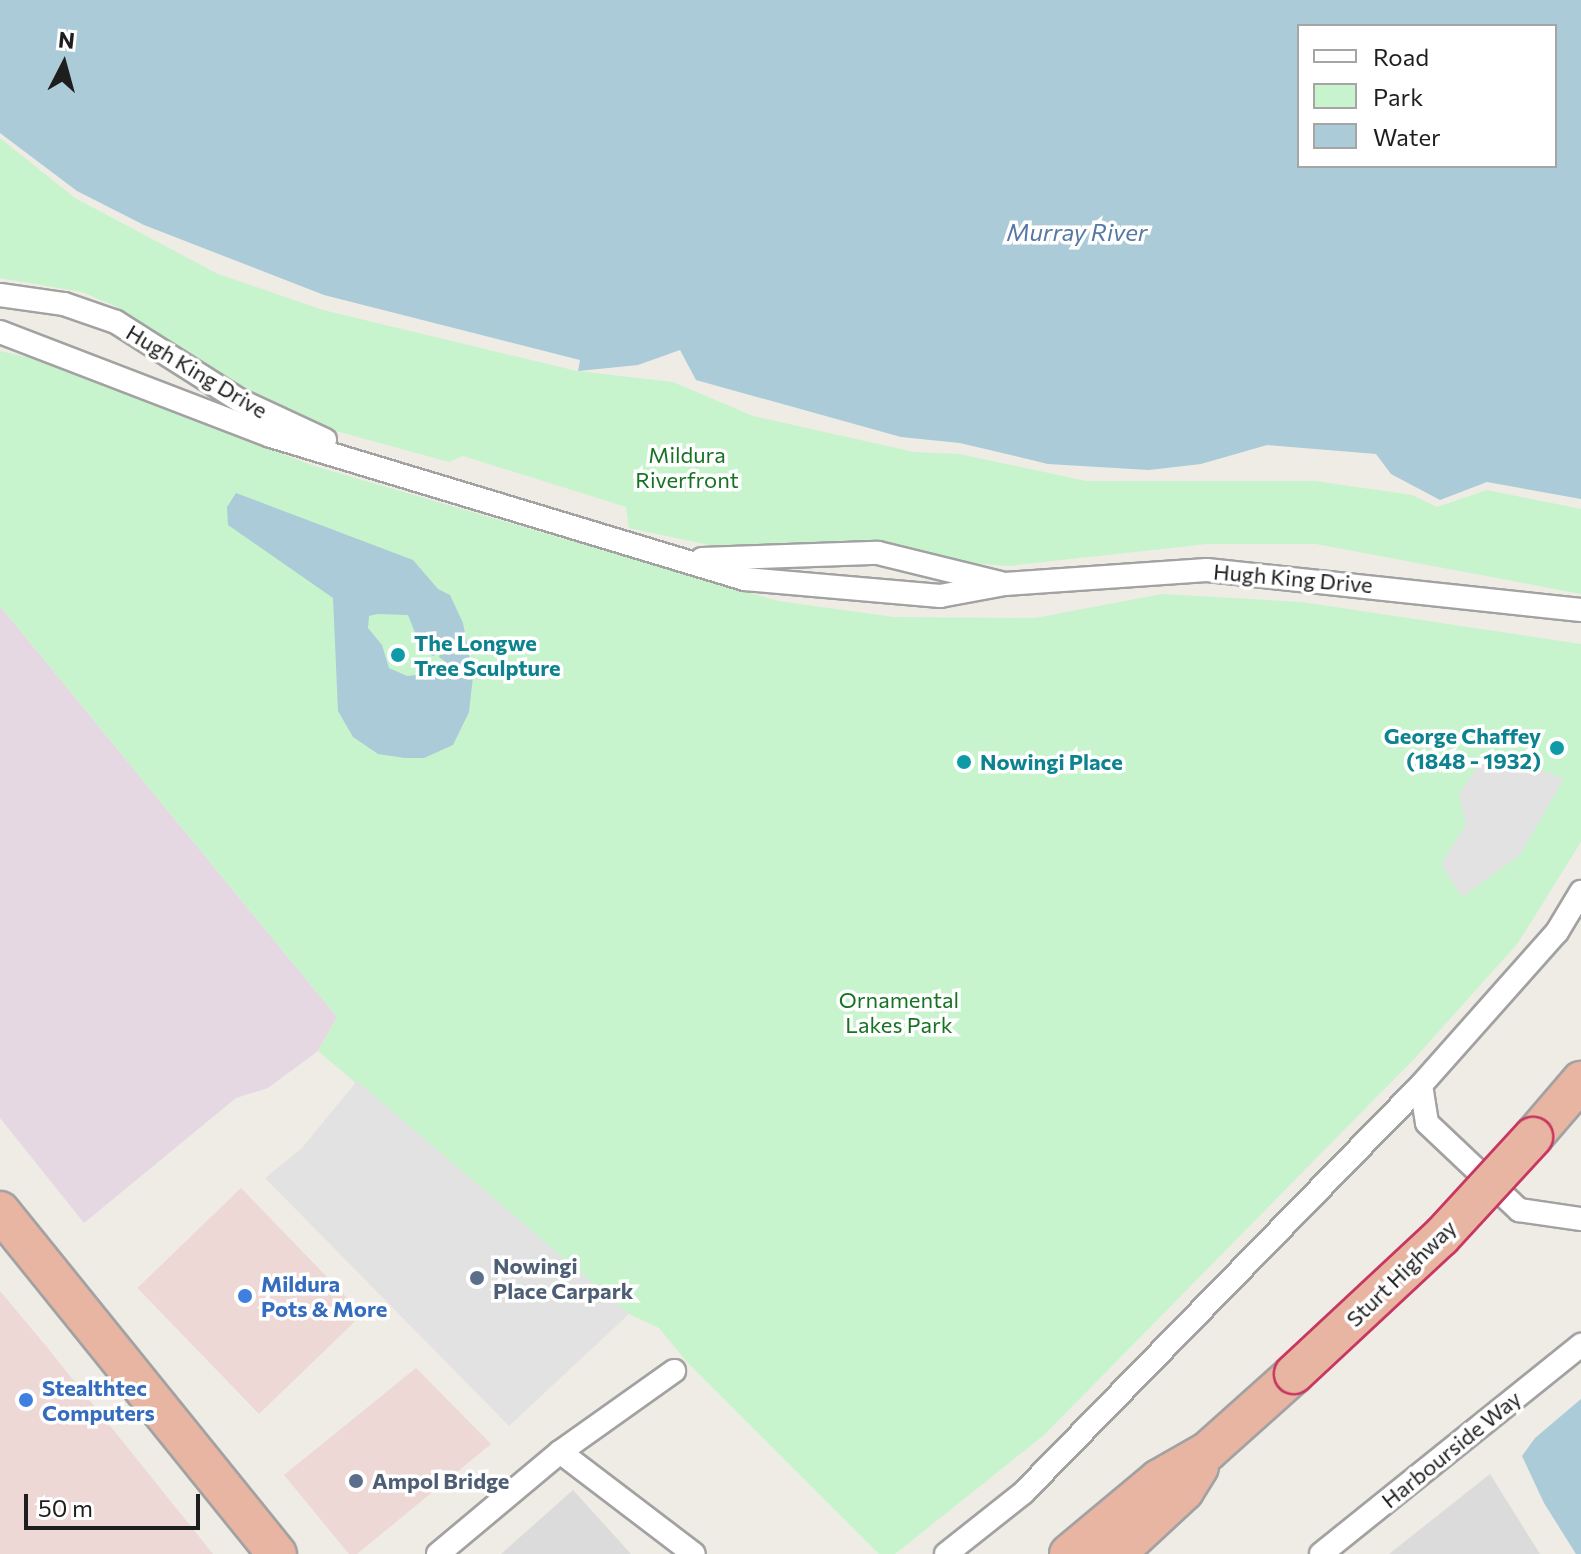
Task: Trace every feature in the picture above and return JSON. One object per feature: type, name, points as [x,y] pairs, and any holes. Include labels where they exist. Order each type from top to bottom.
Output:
[{"type":"highway","name":"Sturt Highway","points":[[1069,1554],[1159,1479],[1208,1451],[1294,1374],[1441,1237],[1581,1081]]},
{"type":"highway","points":[[0,1211],[277,1554]]},
{"type":"highway","name":"Sturt Highway","points":[[1116,1554],[1184,1491],[1208,1451]]},
{"type":"street","name":"Hugh King Drive","points":[[0,295],[64,304],[116,322],[255,408],[388,467]]},
{"type":"street","name":"Hugh King Drive","points":[[0,332],[244,427],[688,558],[745,579],[872,594],[961,595],[1005,584],[1207,570],[1581,610]]},
{"type":"street","name":"Hugh King Drive","points":[[688,558],[878,553],[1005,584]]},
{"type":"street","points":[[946,1554],[1023,1493],[1421,1085],[1557,932],[1581,892]]},
{"type":"street","points":[[1421,1085],[1427,1123],[1519,1210],[1581,1219]]},
{"type":"street","name":"Harbourside Way","points":[[1321,1554],[1581,1345]]},
{"type":"street","points":[[438,1554],[560,1452],[674,1371]]},
{"type":"street","points":[[560,1452],[694,1554]]},
{"type":"shaded area","points":[[0,606],[337,1017],[318,1051],[268,1088],[236,1098],[84,1223],[0,1118]]},
{"type":"shaded area","points":[[1488,750],[1564,779],[1520,855],[1462,897],[1441,864],[1466,825],[1459,794]]},
{"type":"shaded area","name":"Nowingi Place Carpark","points":[[357,1081],[629,1314],[509,1426],[265,1178],[302,1148]]},
{"type":"shaded area","name":"Mildura Pots & More","points":[[241,1188],[363,1314],[259,1414],[137,1288]]},
{"type":"shaded area","points":[[0,1291],[46,1346],[213,1554],[0,1554]]},
{"type":"shaded area","points":[[416,1368],[491,1444],[357,1554],[349,1554],[284,1475]]},
{"type":"shaded area","points":[[1490,1474],[1540,1554],[1389,1554]]},
{"type":"shaded area","points":[[573,1490],[631,1554],[501,1554]]},
{"type":"green space","name":"Mildura Riverfront","points":[[0,138],[75,198],[218,274],[323,310],[577,371],[673,382],[753,416],[914,452],[959,454],[1086,481],[1315,481],[1412,495],[1437,507],[1487,490],[1581,509],[1581,594],[1316,544],[1207,544],[1008,566],[948,561],[891,544],[845,540],[781,548],[714,546],[629,528],[626,507],[463,456],[449,462],[325,428],[251,393],[113,305],[82,292],[0,278]]},
{"type":"green space","name":"Ornamental Lakes Park","points":[[0,351],[31,358],[314,466],[778,601],[894,617],[1035,618],[1162,594],[1302,602],[1581,644],[1581,842],[1518,943],[1414,1059],[1044,1435],[895,1554],[879,1554],[686,1361],[659,1328],[629,1314],[318,1051],[337,1017],[0,606]]},
{"type":"water","name":"Murray River","points":[[0,0],[1581,0],[1581,499],[1487,482],[1440,500],[1391,474],[1376,454],[1267,445],[1201,464],[1149,470],[1048,464],[960,443],[901,437],[696,380],[680,350],[638,365],[578,371],[580,360],[324,295],[144,225],[77,191],[0,133]]},
{"type":"water","points":[[236,493],[413,560],[438,589],[450,595],[463,623],[473,676],[469,712],[453,745],[424,758],[405,758],[378,754],[353,737],[338,711],[333,598],[228,525],[227,507]],"holes":[[[408,615],[422,650],[433,656],[441,651],[439,657],[447,663],[443,672],[407,676],[389,668],[382,645],[368,628],[369,616]]]},
{"type":"water","points":[[1581,1399],[1581,1554],[1576,1554],[1544,1503],[1522,1456],[1535,1438]]},
{"type":"place","name":"The Longwe Tree Sculpture","points":[[398,655]]},
{"type":"place","name":"George Chaffey (1848 - 1932)","points":[[1557,748]]},
{"type":"place","name":"Nowingi Place","points":[[964,762]]},
{"type":"place","name":"Nowingi Place Carpark","points":[[477,1278]]},
{"type":"place","name":"Mildura Pots & More","points":[[245,1296]]},
{"type":"place","name":"Stealthtec Computers","points":[[26,1400]]},
{"type":"place","name":"Ampol Bridge","points":[[356,1481]]}]
